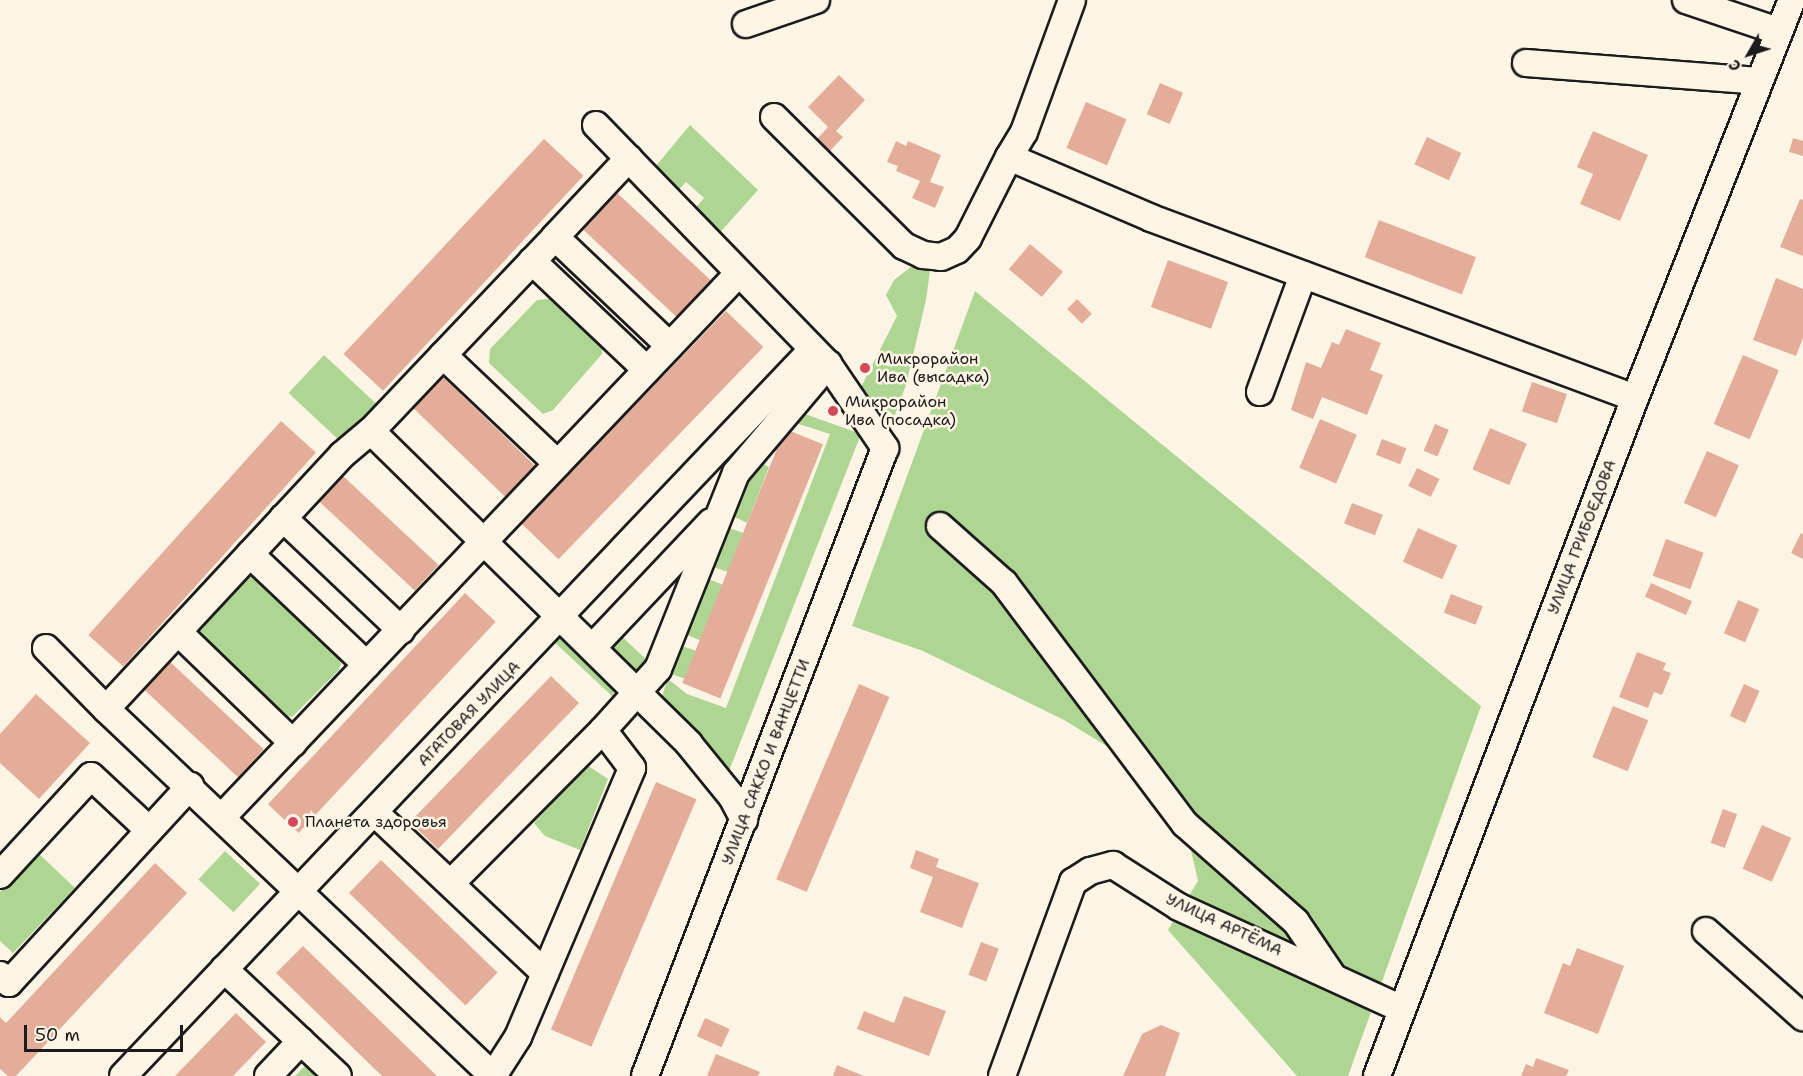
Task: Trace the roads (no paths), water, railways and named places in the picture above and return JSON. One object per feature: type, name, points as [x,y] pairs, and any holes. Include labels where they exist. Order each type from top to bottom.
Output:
[{"type":"street","points":[[746,24],[816,0]]},
{"type":"street","points":[[774,117],[904,246],[923,255],[941,257],[957,250],[968,237],[1024,132],[1072,0]]},
{"type":"street","points":[[1686,0],[1790,13]]},
{"type":"street","name":"УЛИЦА ГРИБОЕДОВА","points":[[1377,1076],[1758,81],[1790,13]]},
{"type":"street","points":[[1526,63],[1758,81]]},
{"type":"street","points":[[452,882],[639,693],[658,669],[736,473],[820,357],[596,125]]},
{"type":"street","points":[[1009,157],[1151,218],[1635,398]]},
{"type":"street","points":[[106,709],[342,455],[371,431],[629,158]]},
{"type":"street","points":[[555,237],[670,345]]},
{"type":"street","points":[[532,261],[647,370]]},
{"type":"street","points":[[223,816],[739,273]]},
{"type":"street","points":[[1260,392],[1304,274]]},
{"type":"street","points":[[443,356],[558,464]]},
{"type":"street","name":"УЛИЦА САККО И ВАНЦЕТТИ","points":[[645,1076],[885,448],[820,357]]},
{"type":"street","name":"АГАТОВАЯ УЛИЦА","points":[[123,1076],[560,619],[820,357]]},
{"type":"street","points":[[371,431],[689,744],[732,797],[744,820]]},
{"type":"street","points":[[592,648],[721,511]]},
{"type":"street","points":[[283,518],[401,630]]},
{"type":"street","points":[[940,526],[1004,584],[1185,824],[1296,922],[1332,975]]},
{"type":"street","points":[[250,554],[367,665]]},
{"type":"street","points":[[178,632],[292,743]]},
{"type":"street","points":[[46,648],[106,709],[300,889],[493,1076],[518,1037],[632,768],[603,730]]},
{"type":"street","points":[[0,875],[91,776],[149,830]]},
{"type":"street","points":[[0,975],[9,983],[190,786]]},
{"type":"street","points":[[374,812],[452,882],[545,972]]},
{"type":"street","name":"УЛИЦА АРТЁМА","points":[[1002,1076],[1073,882],[1090,871],[1113,865],[1179,907],[1332,975],[1402,1009]]},
{"type":"street","points":[[1706,931],[1803,1017]]},
{"type":"street","points":[[224,969],[338,1076]]},
{"type":"street","points":[[268,1076],[301,1041]]},
{"type":"place","name":"Микрорайон Ива (высадка)","points":[[865,368]]},
{"type":"place","name":"Микрорайон Ива (посадка)","points":[[833,411]]},
{"type":"place","name":"Планета здоровья","points":[[293,822]]}]
